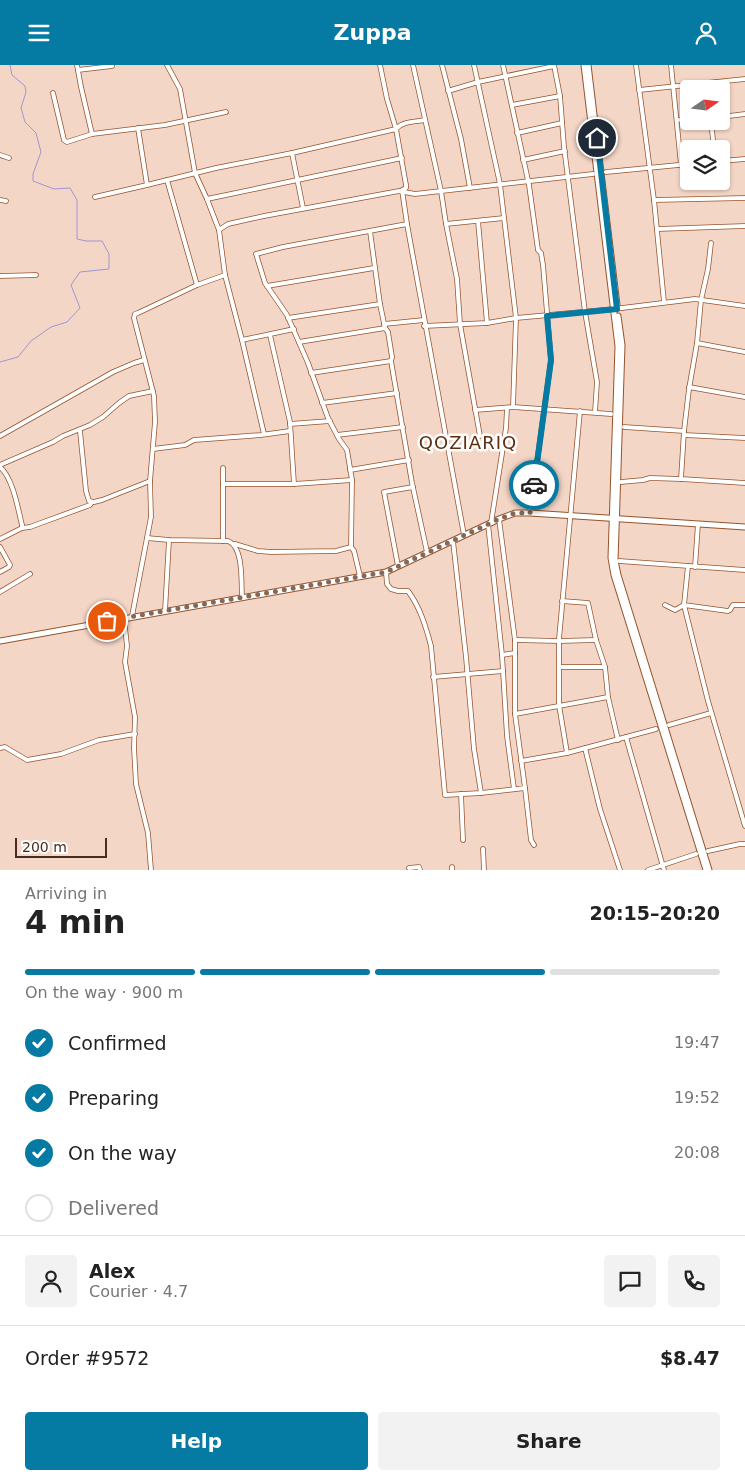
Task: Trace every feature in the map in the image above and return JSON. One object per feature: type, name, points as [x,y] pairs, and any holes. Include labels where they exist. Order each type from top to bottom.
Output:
[{"type":"main road","points":[[586,65],[616,309],[618,346],[614,518],[611,558],[614,575],[708,870]]},
{"type":"main road","points":[[0,641],[386,572],[515,513],[745,527]]},
{"type":"street","points":[[92,133],[78,67],[111,65]]},
{"type":"street","points":[[168,65],[180,89],[195,173],[208,199],[219,230],[225,275],[264,434]]},
{"type":"street","points":[[380,65],[402,158],[406,185],[406,188],[402,190]]},
{"type":"street","points":[[413,65],[441,191],[457,279],[460,325],[480,436]]},
{"type":"street","points":[[442,65],[461,139],[470,188]]},
{"type":"street","points":[[474,65],[500,184],[516,318],[513,407]]},
{"type":"street","points":[[503,65],[528,182],[538,250],[541,253],[543,265],[551,360],[530,513]]},
{"type":"street","points":[[636,65],[654,200],[664,302]]},
{"type":"street","points":[[671,65],[680,150]]},
{"type":"street","points":[[448,91],[554,66],[560,96],[564,151],[585,312],[597,382],[595,412]]},
{"type":"street","points":[[639,90],[745,79]]},
{"type":"street","points":[[53,93],[65,142],[92,133],[165,125],[226,112]]},
{"type":"street","points":[[512,105],[560,96]]},
{"type":"street","points":[[730,116],[745,114]]},
{"type":"street","points":[[95,197],[396,129],[399,125],[405,123],[425,120]]},
{"type":"street","points":[[517,133],[562,123]]},
{"type":"street","points":[[138,128],[147,185]]},
{"type":"street","points":[[523,160],[564,151]]},
{"type":"street","points":[[292,153],[303,208]]},
{"type":"street","points":[[0,155],[9,158]]},
{"type":"street","points":[[208,199],[402,158]]},
{"type":"street","points":[[730,160],[745,159]]},
{"type":"street","points":[[606,172],[680,165]]},
{"type":"street","points":[[219,230],[228,224],[402,190],[415,194],[593,174]]},
{"type":"street","points":[[167,180],[197,285]]},
{"type":"street","points":[[402,190],[424,325],[464,535]]},
{"type":"street","points":[[654,200],[745,198]]},
{"type":"street","points":[[0,200],[6,201]]},
{"type":"street","points":[[446,225],[504,218]]},
{"type":"street","points":[[478,221],[486,323]]},
{"type":"street","points":[[360,576],[354,551],[351,547],[352,480],[347,450],[337,435],[322,403],[294,329],[267,286],[256,257],[258,253],[283,247],[407,224]]},
{"type":"street","points":[[657,229],[745,226]]},
{"type":"street","points":[[370,231],[380,304],[384,326],[388,332],[391,361],[413,487],[427,552]]},
{"type":"street","points":[[682,479],[689,387],[711,243]]},
{"type":"street","points":[[267,286],[374,268]]},
{"type":"street","points":[[0,276],[36,275]]},
{"type":"street","points":[[132,616],[151,517],[150,481],[155,411],[153,391],[134,322],[135,315],[197,285],[225,275]]},
{"type":"street","points":[[424,325],[486,323],[516,318],[616,309],[695,299],[745,306]]},
{"type":"street","points":[[288,318],[380,304]]},
{"type":"street","points":[[299,341],[424,320]]},
{"type":"street","points":[[242,340],[294,329]]},
{"type":"street","points":[[270,335],[290,424],[294,484]]},
{"type":"street","points":[[697,343],[745,351]]},
{"type":"street","points":[[0,436],[113,372],[144,360]]},
{"type":"street","points":[[311,373],[391,361]]},
{"type":"street","points":[[689,387],[745,397]]},
{"type":"street","points":[[22,528],[11,483],[0,466],[90,425],[129,397],[153,391]]},
{"type":"street","points":[[322,403],[397,393]]},
{"type":"street","points":[[475,410],[513,407],[611,414]]},
{"type":"street","points":[[507,408],[506,428],[490,523],[507,736],[514,789]]},
{"type":"street","points":[[567,753],[559,705],[559,641],[580,411]]},
{"type":"street","points":[[290,424],[330,421]]},
{"type":"street","points":[[337,435],[403,427]]},
{"type":"street","points":[[624,427],[745,439]]},
{"type":"street","points":[[80,431],[87,497],[92,502]]},
{"type":"street","points":[[153,449],[185,445],[194,440],[290,431]]},
{"type":"street","points":[[350,470],[409,460]]},
{"type":"street","points":[[223,541],[224,468]]},
{"type":"street","points":[[621,482],[650,478],[745,483]]},
{"type":"street","points":[[223,484],[294,484],[352,480]]},
{"type":"street","points":[[0,539],[22,528],[30,527],[90,505],[92,502],[102,500],[150,481]]},
{"type":"street","points":[[398,566],[384,492],[413,487]]},
{"type":"street","points":[[499,519],[515,640],[515,714],[531,840],[534,845]]},
{"type":"street","points":[[695,567],[698,524]]},
{"type":"street","points":[[147,538],[228,541],[258,551],[271,552],[336,551],[351,547]]},
{"type":"street","points":[[165,611],[169,540]]},
{"type":"street","points":[[453,541],[474,749],[481,793]]},
{"type":"street","points":[[235,544],[240,562],[242,597]]},
{"type":"street","points":[[0,547],[10,565],[0,572]]},
{"type":"street","points":[[620,561],[745,570]]},
{"type":"street","points":[[688,566],[684,605],[712,713],[745,826]]},
{"type":"street","points":[[386,572],[387,584],[391,589],[408,591],[426,627],[430,646],[445,795],[525,788]]},
{"type":"street","points":[[0,592],[30,574]]},
{"type":"street","points":[[562,601],[588,603],[596,640],[606,667],[608,697],[618,740]]},
{"type":"street","points":[[665,605],[675,610],[684,605],[728,611],[732,605],[745,605]]},
{"type":"street","points":[[124,618],[127,646],[125,663],[135,717],[136,784],[148,833],[151,870]]},
{"type":"street","points":[[515,640],[596,640]]},
{"type":"street","points":[[502,655],[515,653]]},
{"type":"street","points":[[560,667],[606,667]]},
{"type":"street","points":[[432,677],[503,671]]},
{"type":"street","points":[[515,714],[608,697]]},
{"type":"street","points":[[670,725],[712,713]]},
{"type":"street","points":[[521,761],[567,753],[656,729]]},
{"type":"street","points":[[0,748],[5,747],[27,759],[61,754],[99,740],[135,734]]},
{"type":"street","points":[[626,737],[663,868]]},
{"type":"street","points":[[586,748],[600,809],[620,870]]},
{"type":"street","points":[[461,794],[464,840]]},
{"type":"street","points":[[708,851],[740,844],[745,845]]},
{"type":"street","points":[[483,849],[484,870]]},
{"type":"street","points":[[648,870],[663,868],[696,854]]},
{"type":"street","points":[[409,867],[419,867],[420,870]]},
{"type":"waterway","points":[[0,362],[18,357],[31,341],[51,327],[67,322],[80,308],[71,285],[80,272],[109,269],[109,254],[102,241],[77,239],[77,200],[70,188],[54,189],[33,181],[33,174],[41,152],[36,133],[25,122],[21,108],[26,92],[25,86],[12,75],[10,65]]},
{"type":"way so far","points":[[107,621],[386,572],[499,519],[515,513],[530,513],[534,485]]},
{"type":"district","name":"QOZIARIQ","points":[[468,443]]},
{"type":"route","points":[[534,485],[551,360],[547,316],[617,309],[597,138]]}]
